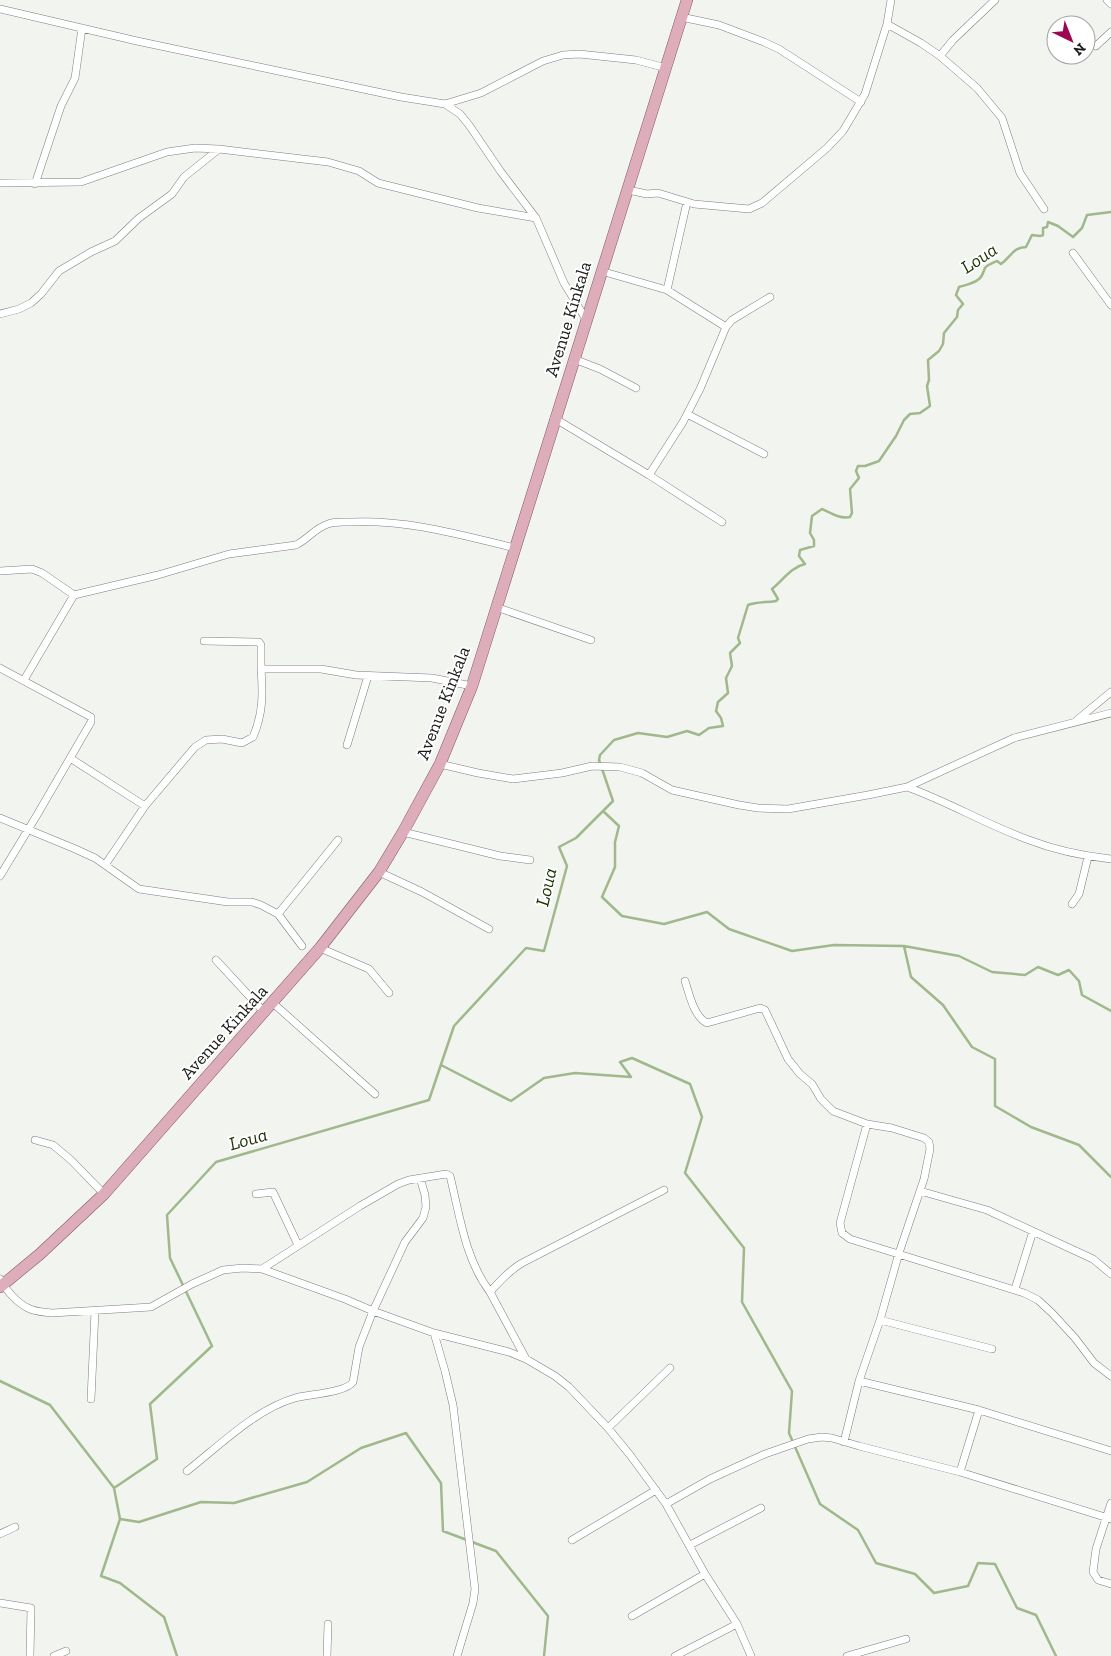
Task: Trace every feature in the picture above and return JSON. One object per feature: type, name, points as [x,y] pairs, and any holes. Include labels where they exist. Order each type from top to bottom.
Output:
[{"type":"main road","name":"Avenue Kinkala","points":[[1,1284],[40,1254],[104,1194],[320,948],[379,872],[440,764],[472,686],[554,418],[587,322],[601,271],[687,0]]},
{"type":"street","points":[[628,190],[647,194],[658,193],[687,202],[749,209],[756,207],[783,187],[827,148],[843,131],[861,102],[887,24],[891,0]]},
{"type":"street","points":[[940,56],[953,40],[995,0]]},
{"type":"street","points":[[1107,0],[1111,4]]},
{"type":"street","points":[[0,10],[400,97],[445,104],[460,114],[469,125],[501,172],[536,218],[564,283],[587,322]]},
{"type":"street","points":[[681,17],[719,25],[779,49],[861,102]]},
{"type":"street","points":[[887,24],[940,56],[977,88],[1002,118],[1020,173],[1044,209]]},
{"type":"street","points":[[35,184],[61,106],[74,78],[82,28]]},
{"type":"street","points":[[1096,46],[1111,32]]},
{"type":"street","points":[[445,104],[481,93],[543,61],[563,54],[636,60],[666,68]]},
{"type":"street","points":[[0,183],[81,182],[167,152],[195,148],[219,148],[328,162],[359,170],[378,183],[478,208],[536,218]]},
{"type":"street","points":[[0,314],[19,310],[41,294],[59,270],[115,241],[139,218],[172,194],[184,177],[219,148]]},
{"type":"street","points":[[667,290],[687,202]]},
{"type":"street","points":[[1073,253],[1111,305]]},
{"type":"street","points":[[601,271],[667,290],[726,327]]},
{"type":"street","points":[[649,475],[664,454],[687,414],[700,389],[726,327],[732,320],[770,296]]},
{"type":"street","points":[[574,358],[636,388]]},
{"type":"street","points":[[687,414],[764,454]]},
{"type":"street","points":[[554,418],[649,475],[722,522]]},
{"type":"street","points":[[24,680],[74,595],[158,575],[229,554],[296,545],[306,540],[317,529],[330,523],[364,522],[412,525],[515,548]]},
{"type":"street","points":[[0,571],[32,568],[74,595]]},
{"type":"street","points":[[496,607],[591,640]]},
{"type":"street","points":[[105,865],[145,806],[194,747],[206,740],[222,739],[242,743],[254,737],[260,722],[262,690],[261,645],[259,642],[204,642]]},
{"type":"street","points":[[0,668],[91,717],[89,726],[28,830],[3,864],[0,876]]},
{"type":"street","points":[[262,669],[320,669],[368,676],[432,678],[472,686]]},
{"type":"street","points":[[347,745],[368,676]]},
{"type":"street","points":[[1076,721],[1111,692]]},
{"type":"street","points":[[440,764],[478,774],[513,779],[562,773],[592,766],[620,767],[642,773],[672,790],[758,808],[788,808],[907,787],[1014,738],[1111,713]]},
{"type":"street","points":[[70,758],[145,806]]},
{"type":"street","points":[[907,787],[938,798],[1030,840],[1088,856],[1111,859]]},
{"type":"street","points":[[0,818],[73,848],[105,865],[139,889],[228,902],[252,902],[278,914],[302,946]]},
{"type":"street","points":[[403,832],[500,856],[530,860]]},
{"type":"street","points":[[278,914],[338,840]]},
{"type":"street","points":[[1072,904],[1079,894],[1088,856]]},
{"type":"street","points":[[379,872],[422,892],[489,929]]},
{"type":"street","points":[[320,948],[369,969],[389,992]]},
{"type":"street","points":[[216,960],[264,1013]]},
{"type":"street","points":[[685,981],[701,1020],[707,1024],[760,1008],[765,1010],[788,1059],[800,1074],[812,1084],[826,1106],[833,1111],[866,1124],[892,1128],[924,1138],[929,1142],[928,1167],[859,1381],[844,1442]]},
{"type":"street","points":[[273,1003],[375,1094]]},
{"type":"street","points":[[866,1124],[840,1223],[842,1232],[850,1239],[1015,1289],[1038,1300],[1075,1338],[1094,1363],[1111,1376]]},
{"type":"street","points":[[35,1140],[53,1145],[71,1160],[104,1194]]},
{"type":"street","points":[[262,1269],[391,1188],[409,1180],[446,1174],[450,1176],[470,1258],[526,1359]]},
{"type":"street","points":[[188,1471],[240,1429],[269,1410],[294,1398],[351,1385],[359,1347],[373,1311],[405,1242],[423,1218],[426,1208],[425,1195],[420,1178]]},
{"type":"street","points":[[490,1292],[503,1277],[522,1263],[664,1190]]},
{"type":"street","points":[[920,1191],[987,1210],[1093,1259],[1111,1274]]},
{"type":"street","points":[[256,1194],[273,1192],[298,1245]]},
{"type":"street","points":[[1015,1289],[1034,1231]]},
{"type":"street","points":[[1,1284],[27,1308],[38,1311],[52,1313],[151,1308],[192,1284],[223,1270],[242,1268],[262,1269],[345,1298],[373,1311],[434,1333],[509,1352],[526,1359],[556,1376],[569,1387],[608,1428],[656,1490],[737,1624],[751,1656]]},
{"type":"street","points":[[91,1400],[95,1311]]},
{"type":"street","points":[[880,1320],[992,1349]]},
{"type":"street","points":[[434,1333],[446,1371],[453,1405],[475,1589],[473,1603],[457,1656]]},
{"type":"street","points":[[608,1428],[670,1368]]},
{"type":"street","points":[[859,1381],[980,1410],[1111,1451]]},
{"type":"street","points":[[960,1472],[980,1410]]},
{"type":"street","points":[[666,1504],[710,1479],[765,1454],[822,1437],[960,1472],[1109,1519]]},
{"type":"street","points":[[572,1540],[656,1490]]},
{"type":"street","points":[[1111,1504],[1109,1519],[1096,1548],[1093,1572],[1098,1580],[1111,1584]]},
{"type":"street","points":[[690,1545],[761,1508]]},
{"type":"street","points":[[0,1534],[16,1527]]},
{"type":"street","points":[[632,1616],[706,1574]]},
{"type":"street","points":[[0,1603],[31,1608],[30,1656]]},
{"type":"street","points":[[326,1656],[328,1624]]},
{"type":"street","points":[[675,1656],[737,1624]]},
{"type":"street","points":[[846,1656],[906,1639]]},
{"type":"street","points":[[54,1656],[66,1651]]},
{"type":"waterway","name":"Loua","points":[[0,1381],[50,1405],[114,1488],[157,1459],[150,1404],[212,1346],[170,1258],[167,1215],[216,1162],[429,1100],[454,1026],[526,948],[544,951],[567,866],[559,847],[576,838],[613,801],[599,760],[600,755],[614,740],[638,733],[667,737],[687,731],[699,735],[709,728],[723,726],[721,718],[716,711],[718,702],[728,693],[726,678],[732,666],[730,653],[740,643],[738,638],[748,605],[776,601],[778,599],[772,589],[791,571],[805,564],[799,556],[800,550],[814,546],[814,540],[810,533],[812,516],[822,509],[832,514],[850,517],[852,513],[850,489],[859,478],[856,471],[858,466],[865,466],[879,461],[904,420],[910,414],[920,413],[930,406],[927,386],[929,380],[928,360],[939,351],[943,344],[944,333],[957,317],[958,310],[963,304],[956,295],[959,287],[979,279],[985,268],[989,265],[997,261],[1001,264],[1015,251],[1026,247],[1032,235],[1043,235],[1043,228],[1047,227],[1048,222],[1058,226],[1073,237],[1082,228],[1087,215],[1111,212]]},
{"type":"waterway","points":[[603,811],[619,826],[615,842],[615,867],[602,897],[622,916],[664,924],[707,912],[729,929],[792,951],[834,945],[904,946],[911,977],[943,1005],[972,1047],[995,1059],[995,1106],[1031,1127],[1079,1145],[1111,1177]]},
{"type":"waterway","points":[[904,946],[959,956],[992,972],[1025,975],[1038,967],[1058,975],[1069,970],[1079,981],[1082,995],[1111,1011]]},
{"type":"waterway","points":[[441,1065],[511,1101],[544,1078],[575,1073],[631,1077],[620,1062],[632,1058],[690,1084],[702,1117],[685,1173],[744,1248],[742,1302],[792,1391],[789,1433],[820,1504],[858,1530],[876,1563],[915,1574],[934,1593],[968,1586],[978,1563],[995,1564],[1017,1608],[1036,1615],[1056,1656]]},
{"type":"waterway","points":[[114,1488],[120,1519],[139,1522],[201,1502],[234,1503],[307,1482],[361,1448],[406,1433],[441,1483],[443,1531],[496,1551],[548,1616],[544,1656]]},
{"type":"waterway","points":[[120,1519],[101,1576],[120,1583],[164,1617],[177,1656]]}]
